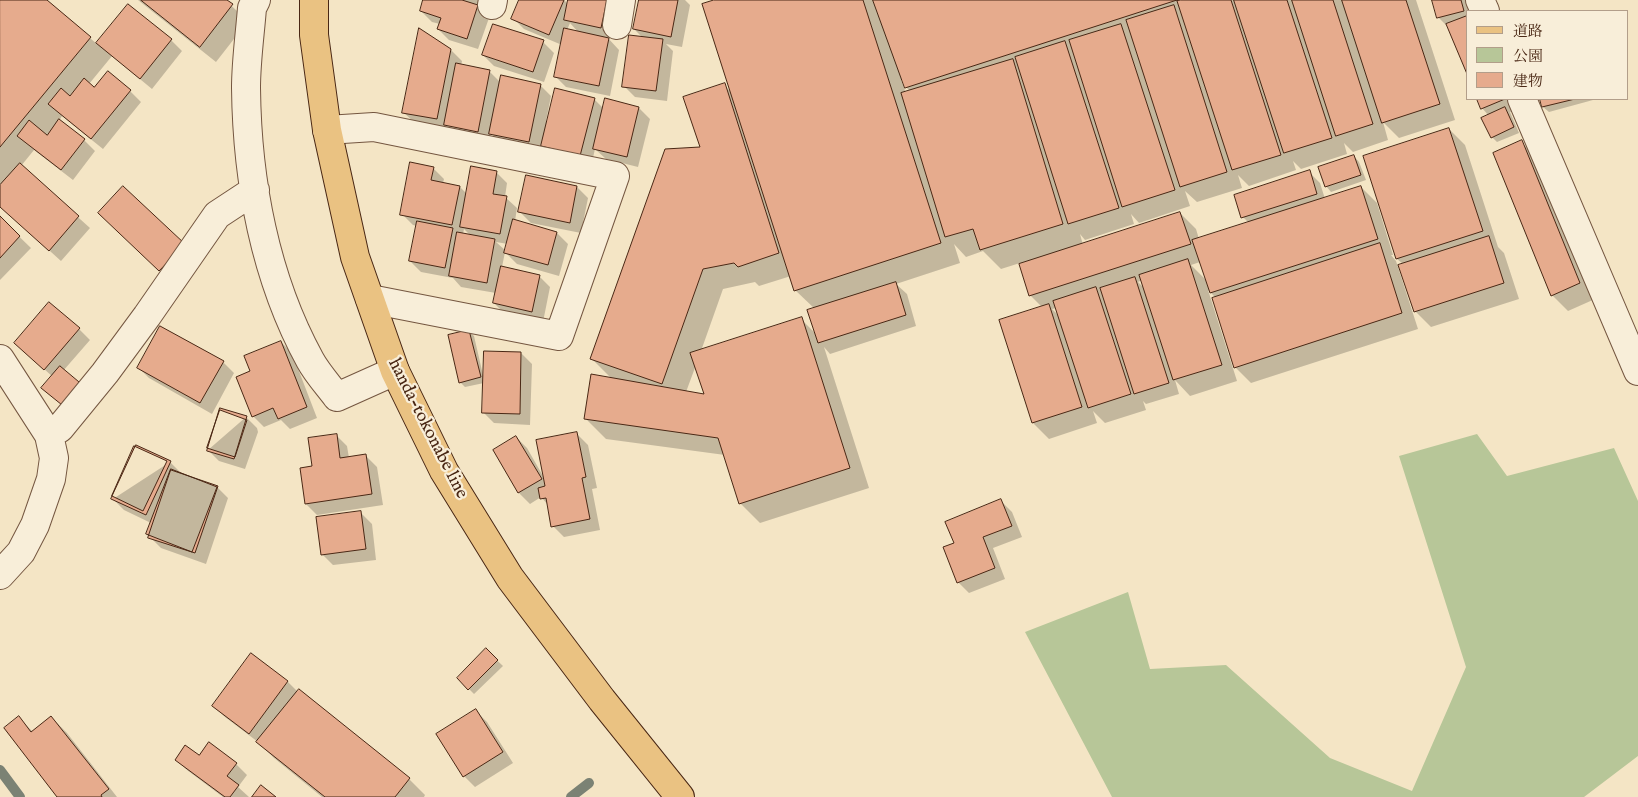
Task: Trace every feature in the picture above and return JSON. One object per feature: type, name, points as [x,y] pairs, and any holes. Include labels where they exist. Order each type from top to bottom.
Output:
[{"type":"main road","name":"handa-tokonabe line","points":[[314,0],[314,34],[327,130],[355,257],[394,372],[444,471],[510,578],[602,700],[680,797]]},
{"type":"street","points":[[256,0],[252,8],[246,87],[250,159],[262,233],[283,303],[310,362],[337,397],[394,372]]},
{"type":"street","points":[[1522,100],[1638,371]]},
{"type":"street","points":[[327,130],[374,127],[615,176],[559,336],[370,299]]},
{"type":"street","points":[[49,435],[60,428],[105,373],[217,216],[255,190]]},
{"type":"street","points":[[0,359],[49,435],[54,458],[51,479],[35,525],[21,552],[0,575]]},
{"type":"green space","points":[[1477,434],[1507,476],[1614,448],[1638,501],[1638,756],[1584,797],[1112,797],[1025,632],[1128,592],[1150,669],[1226,665],[1330,758],[1412,791],[1466,667],[1399,456]]},
{"type":"building","points":[[0,0],[47,0],[91,37],[0,147]]},
{"type":"building","points":[[141,0],[227,0],[233,4],[200,47]]},
{"type":"building","points":[[423,0],[462,0],[478,5],[467,39],[437,29],[441,18],[420,11]]},
{"type":"building","points":[[519,0],[564,0],[549,35],[511,19]]},
{"type":"building","points":[[568,0],[607,0],[601,28],[564,20]]},
{"type":"building","points":[[639,0],[678,0],[671,37],[633,29]]},
{"type":"building","points":[[714,0],[863,0],[941,243],[794,291],[702,4]]},
{"type":"building","points":[[873,0],[1177,0],[905,88]]},
{"type":"building","points":[[1231,0],[1281,155],[1232,170],[1177,1]]},
{"type":"building","points":[[1234,0],[1287,0],[1332,138],[1284,153]]},
{"type":"building","points":[[1292,0],[1333,0],[1373,124],[1336,136]]},
{"type":"building","points":[[1342,0],[1406,0],[1440,104],[1382,123]]},
{"type":"building","points":[[1432,0],[1461,0],[1464,11],[1437,18]]},
{"type":"building","points":[[128,4],[172,39],[140,79],[96,43]]},
{"type":"building","points":[[1174,5],[1227,172],[1180,187],[1126,20]]},
{"type":"building","points":[[1466,16],[1466,72],[1446,24]]},
{"type":"building","points":[[493,24],[544,40],[533,72],[482,55]]},
{"type":"building","points":[[1121,24],[1175,190],[1122,207],[1069,40]]},
{"type":"building","points":[[419,28],[451,49],[437,119],[402,113]]},
{"type":"building","points":[[564,28],[609,38],[599,86],[554,77]]},
{"type":"building","points":[[629,35],[663,39],[656,91],[622,87]]},
{"type":"building","points":[[1065,41],[1119,208],[1068,224],[1015,57]]},
{"type":"building","points":[[1013,59],[1063,224],[980,250],[973,229],[945,237],[901,93]]},
{"type":"building","points":[[456,63],[490,70],[478,132],[444,125]]},
{"type":"building","points":[[108,71],[131,90],[91,139],[48,104],[61,88],[70,96],[84,78],[94,87]]},
{"type":"building","points":[[501,75],[541,84],[529,142],[489,134]]},
{"type":"building","points":[[725,83],[779,253],[738,267],[734,263],[703,269],[662,384],[590,359],[665,149],[700,147],[683,97]]},
{"type":"building","points":[[555,88],[595,98],[580,156],[541,146]]},
{"type":"building","points":[[605,98],[639,107],[627,157],[593,149]]},
{"type":"building","points":[[1477,100],[1503,100],[1481,109]]},
{"type":"building","points":[[1540,100],[1571,100],[1542,107]]},
{"type":"building","points":[[1505,107],[1514,127],[1491,138],[1481,118]]},
{"type":"building","points":[[59,119],[85,139],[61,170],[17,136],[29,120],[47,135]]},
{"type":"building","points":[[1449,128],[1483,231],[1396,259],[1363,156]]},
{"type":"building","points":[[1522,140],[1580,283],[1551,296],[1493,153]]},
{"type":"building","points":[[1354,155],[1361,175],[1325,187],[1318,167]]},
{"type":"building","points":[[410,162],[434,167],[431,180],[460,186],[452,225],[400,215]]},
{"type":"building","points":[[20,163],[79,216],[49,251],[0,207],[0,185]]},
{"type":"building","points":[[471,166],[497,171],[493,194],[507,196],[500,234],[460,227]]},
{"type":"building","points":[[1310,170],[1317,194],[1241,218],[1234,195]]},
{"type":"building","points":[[526,175],[577,186],[570,223],[518,212]]},
{"type":"building","points":[[123,186],[185,244],[159,271],[98,213]]},
{"type":"building","points":[[1361,186],[1378,239],[1210,293],[1192,240]]},
{"type":"building","points":[[1180,212],[1191,244],[1029,296],[1019,264]]},
{"type":"building","points":[[0,216],[20,236],[0,258]]},
{"type":"building","points":[[513,219],[557,232],[548,265],[504,253]]},
{"type":"building","points":[[417,221],[453,228],[445,268],[409,261]]},
{"type":"building","points":[[457,232],[495,239],[487,283],[449,276]]},
{"type":"building","points":[[1489,236],[1504,283],[1414,312],[1398,265]]},
{"type":"building","points":[[1380,243],[1402,313],[1234,368],[1212,298]]},
{"type":"building","points":[[1188,259],[1222,365],[1173,380],[1139,275]]},
{"type":"building","points":[[501,266],[540,275],[532,312],[493,303]]},
{"type":"building","points":[[1135,277],[1169,383],[1134,394],[1100,288]]},
{"type":"building","points":[[896,282],[906,315],[818,343],[807,310]]},
{"type":"building","points":[[1096,287],[1131,394],[1088,408],[1053,301]]},
{"type":"building","points":[[49,302],[80,328],[44,370],[14,343]]},
{"type":"building","points":[[1049,304],[1082,407],[1032,423],[999,320]]},
{"type":"building","points":[[802,317],[850,468],[739,504],[718,438],[584,419],[591,374],[704,394],[690,353]]},
{"type":"building","points":[[160,326],[224,361],[200,403],[137,368]]},
{"type":"building","points":[[469,330],[481,377],[459,383],[448,335]]},
{"type":"building","points":[[281,341],[307,407],[278,419],[273,408],[252,417],[236,377],[250,371],[244,356]]},
{"type":"building","points":[[484,351],[521,352],[520,414],[482,413]]},
{"type":"building","points":[[60,366],[85,387],[67,409],[41,388]]},
{"type":"building","points":[[220,408],[247,416],[234,459],[207,451]]},
{"type":"building","points":[[220,410],[247,420],[235,457],[207,448]]},
{"type":"building","points":[[577,432],[586,477],[582,478],[590,519],[551,527],[546,498],[540,499],[538,488],[545,486],[536,440]]},
{"type":"building","points":[[337,434],[340,458],[366,454],[372,494],[305,504],[300,468],[312,466],[308,438]]},
{"type":"building","points":[[516,436],[542,479],[518,493],[493,450]]},
{"type":"building","points":[[136,445],[171,461],[146,515],[111,499]]},
{"type":"building","points":[[134,446],[167,461],[143,511],[112,496]]},
{"type":"building","points":[[171,469],[217,487],[192,552],[146,534]]},
{"type":"building","points":[[171,470],[218,486],[195,553],[148,538]]},
{"type":"building","points":[[1001,499],[1012,526],[983,537],[995,568],[957,583],[943,547],[954,543],[945,522]]},
{"type":"building","points":[[361,511],[366,549],[321,555],[316,517]]},
{"type":"building","points":[[486,648],[498,660],[468,690],[457,678]]},
{"type":"building","points":[[251,653],[288,681],[249,734],[212,706]]},
{"type":"building","points":[[299,689],[410,778],[395,797],[325,797],[256,742]]},
{"type":"building","points":[[476,709],[503,752],[463,777],[436,734]]},
{"type":"building","points":[[19,716],[31,732],[51,716],[109,789],[101,795],[102,797],[57,797],[4,728]]},
{"type":"building","points":[[209,742],[237,763],[227,776],[239,785],[230,797],[225,797],[175,760],[185,745],[199,755]]},
{"type":"building","points":[[261,785],[276,797],[252,797]]},
{"type":"waterway","points":[[0,770],[20,797]]},
{"type":"waterway","points":[[571,797],[589,783]]}]
